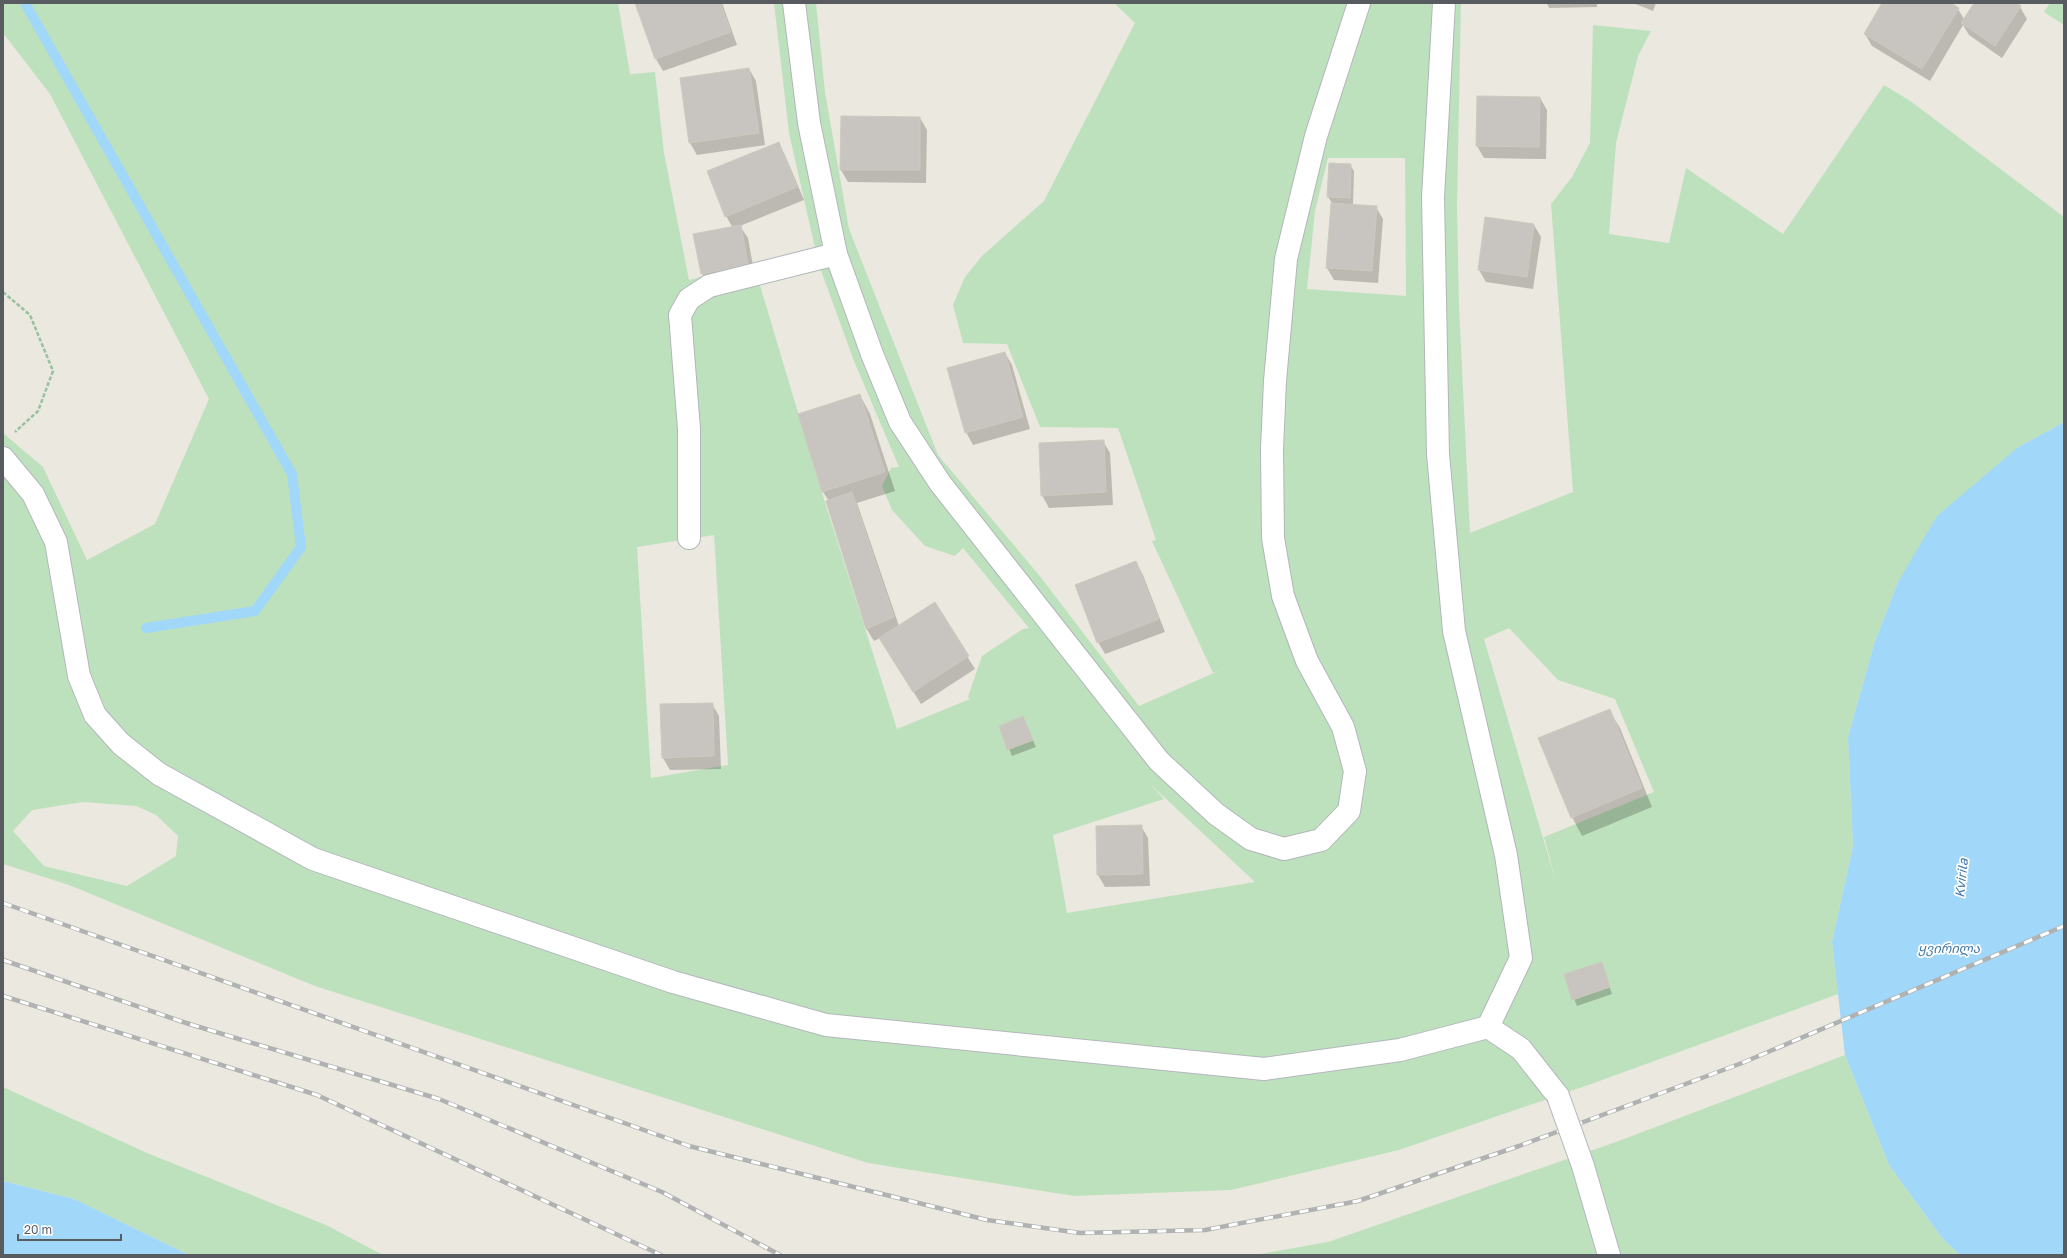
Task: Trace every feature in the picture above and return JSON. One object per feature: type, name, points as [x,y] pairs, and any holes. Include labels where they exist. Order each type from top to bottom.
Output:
[{"type":"street","points":[[794,3],[809,124],[836,254],[872,354],[900,422],[940,483],[1160,761],[1216,814],[1251,839],[1284,849],[1321,840],[1349,811],[1355,771],[1343,727],[1307,661],[1283,596],[1273,538],[1272,449],[1274,396],[1286,259],[1316,136],[1359,3]]},
{"type":"street","points":[[1444,3],[1433,197],[1438,454],[1454,631],[1506,856],[1521,958],[1488,1027]]},
{"type":"street","points":[[689,538],[689,429],[680,315],[689,299],[709,286],[836,254]]},
{"type":"street","points":[[6,448],[33,494],[56,542],[79,676],[95,715],[121,744],[159,774],[313,859],[673,982],[826,1026],[1264,1069],[1400,1050],[1488,1027],[1521,1049],[1558,1096],[1583,1166],[1609,1255]]},
{"type":"path","points":[[3,292],[30,315],[53,371],[38,411],[6,448]]},
{"type":"green space","points":[[3,3],[618,3],[630,74],[621,75],[655,72],[664,153],[689,280],[815,248],[789,133],[774,3],[816,3],[825,92],[849,229],[938,455],[1039,575],[1139,706],[1223,669],[1213,673],[1152,541],[1156,540],[1118,428],[1040,427],[1007,344],[963,343],[953,305],[965,277],[982,256],[1044,201],[1135,23],[1114,3],[1461,3],[1457,207],[1459,305],[1470,533],[1573,492],[1551,204],[1572,177],[1590,143],[1593,25],[1651,31],[1638,56],[1616,143],[1609,234],[1669,243],[1686,168],[1783,234],[1884,85],[1909,100],[2064,217],[2064,422],[2017,448],[1898,582],[1874,644],[1848,737],[1853,846],[1832,942],[1838,994],[1594,1083],[1399,1150],[1231,1190],[1074,1196],[868,1163],[315,986],[69,885],[3,864],[3,433],[43,467],[87,560],[155,524],[209,399],[50,94],[3,33]],"holes":[[[1328,158],[1405,158],[1406,296],[1307,289],[1315,211]],[[819,265],[854,361],[899,467],[891,468],[882,486],[892,510],[925,546],[955,556],[963,548],[1029,628],[1023,629],[982,656],[968,697],[970,699],[897,729],[823,496],[759,282]],[[714,535],[728,765],[651,778],[637,547]],[[1509,628],[1558,680],[1615,699],[1654,792],[1544,837],[1556,882],[1484,639]],[[1149,783],[1255,882],[1067,913],[1053,835],[1164,799]],[[83,802],[136,806],[156,815],[178,836],[176,856],[127,886],[44,866],[13,831],[32,810]]]},
{"type":"green space","points":[[2050,3],[2064,3],[2064,25],[2044,12]]},
{"type":"green space","points":[[1845,1055],[1889,1165],[1942,1238],[1960,1255],[1255,1255],[1328,1242],[1616,1142]]},
{"type":"green space","points":[[3,1087],[147,1153],[326,1225],[383,1255],[189,1255],[74,1199],[3,1181]]},
{"type":"water","name":"ყვირილა","points":[[2064,422],[2064,1255],[1960,1255],[1942,1238],[1889,1165],[1845,1055],[1832,942],[1853,846],[1848,737],[1874,644],[1898,582],[1937,516],[2017,448]]},
{"type":"water","points":[[3,1181],[74,1199],[189,1255],[3,1255]]},
{"type":"building","points":[[635,3],[720,3],[731,32],[655,59]]},
{"type":"building","points":[[1882,3],[1951,3],[1959,8],[1922,69],[1864,34]]},
{"type":"building","points":[[1974,3],[2016,3],[2021,6],[1995,46],[1961,23]]},
{"type":"building","points":[[749,68],[759,133],[689,143],[680,78]]},
{"type":"building","points":[[1477,96],[1540,97],[1539,147],[1476,146]]},
{"type":"building","points":[[841,116],[920,117],[920,170],[840,170]]},
{"type":"building","points":[[779,142],[797,187],[725,217],[707,171]]},
{"type":"building","points":[[1329,163],[1351,164],[1350,198],[1327,197]]},
{"type":"building","points":[[1331,203],[1377,206],[1372,271],[1326,268]]},
{"type":"building","points":[[1485,217],[1534,224],[1527,277],[1478,270]]},
{"type":"building","points":[[741,225],[748,265],[701,274],[693,234]]},
{"type":"building","points":[[1005,352],[1023,417],[965,433],[947,368]]},
{"type":"building","points":[[860,394],[885,472],[822,492],[798,414]]},
{"type":"building","points":[[1104,440],[1106,492],[1041,496],[1039,443]]},
{"type":"building","points":[[852,492],[894,617],[866,629],[826,501]]},
{"type":"building","points":[[1136,561],[1159,619],[1097,643],[1075,585]]},
{"type":"building","points":[[935,602],[969,656],[913,692],[879,638]]},
{"type":"building","points":[[713,703],[714,756],[662,758],[660,704]]},
{"type":"building","points":[[1610,709],[1642,788],[1571,818],[1538,738]]},
{"type":"building","points":[[1023,716],[1033,740],[1007,750],[999,726]]},
{"type":"building","points":[[1142,825],[1143,874],[1097,875],[1096,826]]},
{"type":"building","points":[[1602,962],[1610,987],[1572,1000],[1564,974]]},
{"type":"waterway","points":[[25,3],[292,474],[301,547],[255,611],[146,628]]},
{"type":"railway","points":[[3,903],[689,1146],[987,1220],[1080,1233],[1205,1230],[1358,1201],[1519,1146],[1742,1063],[2064,926]]},
{"type":"railway","points":[[3,960],[186,1023],[439,1099],[662,1192],[780,1255]]},
{"type":"railway","points":[[3,996],[317,1095],[661,1255]]},
{"type":"water label","name":"Kvirila","points":[[1961,878]]}]
